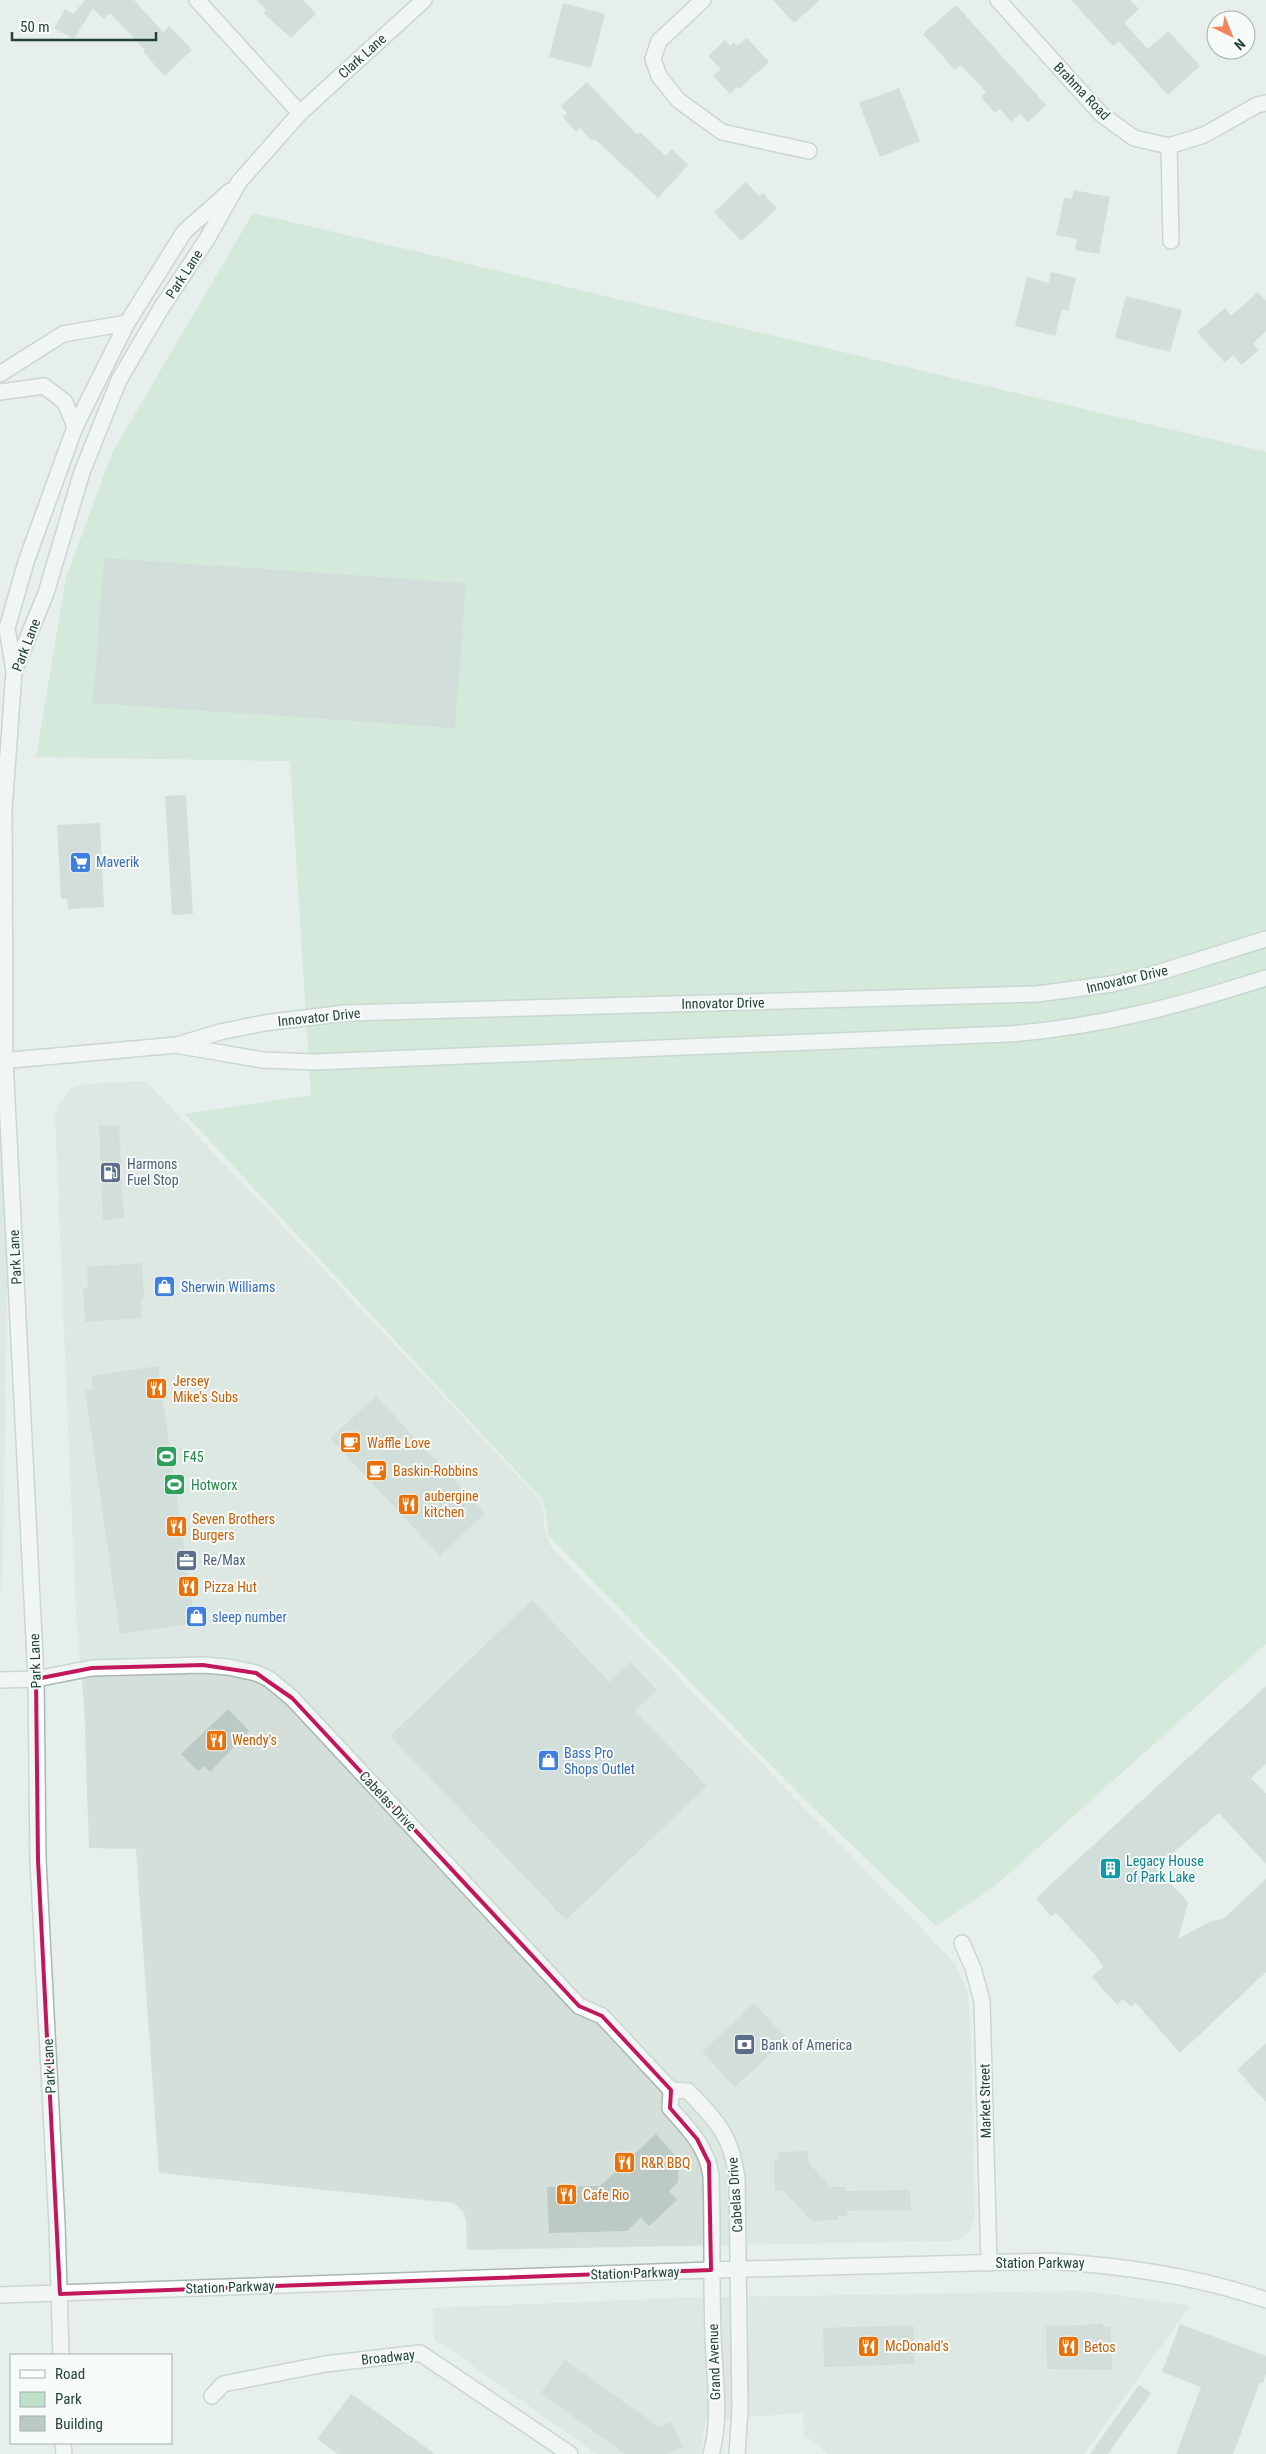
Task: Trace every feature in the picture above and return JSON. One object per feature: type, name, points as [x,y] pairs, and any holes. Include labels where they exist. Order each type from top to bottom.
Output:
[{"type":"street","points":[[197,0],[300,112]]},
{"type":"street","name":"Clark Lane","points":[[300,112],[424,0]]},
{"type":"street","points":[[703,0],[659,41],[653,59],[659,76],[678,100],[722,132],[809,151]]},
{"type":"street","name":"Brahma Road","points":[[998,0],[1101,114],[1134,138],[1169,146]]},
{"type":"street","points":[[1171,241],[1169,146],[1204,135],[1257,105],[1266,104]]},
{"type":"street","name":"Park Lane","points":[[62,2354],[38,1860],[36,1679],[3,1060],[4,810],[14,671],[46,593],[82,472],[119,380],[160,310],[207,239],[239,182],[300,112]]},
{"type":"street","points":[[14,671],[7,628],[26,562],[75,427],[127,323],[184,232],[239,182]]},
{"type":"street","points":[[0,374],[63,334],[127,323]]},
{"type":"street","points":[[0,392],[44,386],[65,402],[75,427]]},
{"type":"street","name":"Innovator Drive","points":[[3,1060],[177,1045],[220,1032],[264,1023],[345,1013],[1046,993],[1112,984],[1154,974],[1266,939]]},
{"type":"street","name":"Innovator Drive","points":[[177,1045],[263,1060],[314,1062],[1008,1034],[1078,1027],[1127,1018],[1192,1001],[1266,978]]},
{"type":"street","name":"Cabelas Drive","points":[[0,1680],[36,1679],[92,1668],[203,1664],[242,1669],[269,1679],[298,1703],[579,2006],[602,2016],[671,2090],[688,2091],[722,2130],[734,2155],[739,2220],[737,2270]]},
{"type":"street","name":"Market Street","points":[[962,1943],[973,1968],[982,2001],[989,2263]]},
{"type":"street","name":"Cabelas Drive","points":[[671,2090],[670,2108],[697,2139],[709,2163],[712,2217],[711,2270]]},
{"type":"street","name":"Station Parkway","points":[[0,2296],[711,2270],[1050,2261],[1130,2268],[1221,2286],[1266,2300]]},
{"type":"street","name":"Grand Avenue","points":[[710,2454],[715,2438],[716,2420],[711,2270]]},
{"type":"street","name":"Grand Avenue","points":[[737,2270],[740,2409],[737,2454]]},
{"type":"street","name":"Broadway","points":[[212,2396],[223,2384],[325,2364],[420,2353],[570,2454]]},
{"type":"highlighted area","points":[[203,1665],[256,1673],[292,1698],[579,2006],[602,2016],[671,2090],[670,2108],[697,2139],[709,2163],[711,2270],[60,2294],[38,1860],[36,1679],[92,1668]]},
{"type":"shaded area","points":[[11,1039],[3,1560],[0,1597],[0,1041]]},
{"type":"shaded area","points":[[146,1081],[539,1498],[543,1506],[544,1527],[550,1545],[955,1963],[968,1993],[971,2040],[975,2216],[969,2233],[961,2239],[951,2241],[467,2250],[466,2221],[463,2211],[453,2203],[159,2173],[136,1849],[89,1848],[84,1704],[76,1614],[55,1117],[58,1105],[70,1089],[85,1084]]},
{"type":"shaded area","points":[[1078,2291],[1190,2306],[1084,2454],[829,2454],[804,2436],[803,2413],[706,2420],[700,2454],[596,2454],[434,2340],[433,2308],[677,2298]]},
{"type":"green space","points":[[253,213],[1266,452],[1266,1644],[996,1885],[936,1926],[799,1794],[548,1535],[546,1512],[542,1499],[185,1114],[311,1095],[290,761],[36,757],[66,578],[112,453]]},
{"type":"building","points":[[85,0],[134,0],[163,32],[169,26],[192,50],[165,76],[143,52],[145,50],[110,13],[103,19],[93,8],[74,39],[54,28],[65,9],[73,14]]},
{"type":"building","points":[[257,0],[303,0],[316,14],[291,38],[263,13],[266,10]]},
{"type":"building","points":[[773,0],[820,0],[794,23]]},
{"type":"building","points":[[1071,0],[1130,0],[1139,9],[1124,23],[1148,49],[1168,31],[1200,66],[1168,95],[1119,41],[1113,46]]},
{"type":"building","points":[[563,3],[605,14],[591,68],[549,57]]},
{"type":"building","points":[[956,5],[1046,105],[1028,122],[1020,114],[1011,122],[1000,109],[995,113],[981,97],[986,92],[961,65],[955,70],[923,34]]},
{"type":"building","points":[[747,38],[769,62],[739,89],[737,87],[730,94],[713,76],[721,69],[708,56],[725,40],[730,46],[734,42],[737,46]]},
{"type":"building","points":[[587,82],[637,135],[640,132],[666,156],[672,149],[688,165],[658,198],[595,139],[592,141],[580,128],[576,132],[563,117],[567,113],[561,106]]},
{"type":"building","points":[[899,88],[920,141],[880,157],[859,103]]},
{"type":"building","points":[[746,182],[759,196],[763,193],[777,209],[741,241],[714,212]]},
{"type":"building","points":[[1074,190],[1110,197],[1099,254],[1075,250],[1077,239],[1056,235],[1064,198],[1072,199]]},
{"type":"building","points":[[1051,272],[1076,278],[1068,311],[1062,309],[1055,336],[1015,326],[1027,277],[1049,283]]},
{"type":"building","points":[[1258,292],[1266,301],[1266,331],[1253,343],[1259,350],[1241,365],[1233,355],[1225,363],[1197,332],[1225,308],[1231,316]]},
{"type":"building","points":[[1126,296],[1182,310],[1170,352],[1115,338]]},
{"type":"building","points":[[104,558],[466,583],[455,728],[93,703]]},
{"type":"building","name":"Maverik","points":[[186,795],[193,914],[172,915],[165,796]]},
{"type":"building","name":"Maverik","points":[[100,823],[104,907],[68,909],[67,899],[61,899],[57,825]]},
{"type":"building","name":"Harmons Fuel Stop","points":[[119,1125],[124,1218],[103,1220],[99,1126]]},
{"type":"building","points":[[142,1263],[144,1297],[141,1298],[142,1318],[85,1322],[83,1288],[88,1288],[87,1267]]},
{"type":"building","points":[[158,1366],[195,1623],[120,1634],[85,1390],[93,1389],[91,1376]]},
{"type":"building","points":[[376,1396],[485,1513],[440,1556],[330,1438]]},
{"type":"building","name":"Bass Pro Shops Outlet","points":[[532,1600],[609,1682],[630,1662],[657,1690],[635,1711],[707,1786],[566,1920],[390,1736]]},
{"type":"building","name":"Legacy House of Park Lake","points":[[1266,1686],[1266,1764],[1251,1778],[1266,1794],[1266,1864],[1219,1813],[1156,1868],[1188,1902],[1178,1939],[1209,1922],[1223,1919],[1266,1879],[1266,1972],[1180,2053],[1136,2003],[1131,2007],[1123,1999],[1117,2005],[1092,1977],[1103,1967],[1096,1956],[1056,1913],[1051,1917],[1036,1898]]},
{"type":"building","name":"Wendy's","points":[[228,1709],[249,1731],[210,1772],[204,1766],[198,1771],[181,1754]]},
{"type":"building","name":"Bank of America","points":[[754,2003],[787,2039],[735,2087],[702,2052]]},
{"type":"building","points":[[1266,2043],[1266,2102],[1237,2070]]},
{"type":"building","points":[[656,2134],[679,2160],[678,2182],[669,2191],[677,2200],[649,2226],[641,2217],[627,2231],[549,2233],[547,2187],[600,2186]]},
{"type":"building","points":[[807,2151],[809,2163],[831,2187],[846,2187],[846,2191],[910,2190],[911,2210],[847,2211],[847,2216],[838,2216],[838,2220],[811,2221],[783,2190],[775,2191],[774,2159],[778,2159],[778,2152]]},
{"type":"building","points":[[1104,2324],[1103,2327],[1111,2327],[1112,2370],[1047,2369],[1046,2326]]},
{"type":"building","points":[[1180,2324],[1266,2356],[1266,2374],[1263,2383],[1260,2382],[1233,2454],[1176,2454],[1201,2387],[1162,2372]]},
{"type":"building","name":"McDonald's","points":[[913,2325],[915,2364],[824,2367],[823,2328]]},
{"type":"building","points":[[565,2360],[659,2427],[671,2422],[683,2447],[667,2454],[625,2454],[541,2393]]},
{"type":"building","points":[[1139,2385],[1151,2393],[1108,2454],[1090,2454]]},
{"type":"building","points":[[351,2394],[435,2454],[338,2454],[317,2439]]},
{"type":"place","name":"Maverik","points":[[80,862]]},
{"type":"place","name":"Harmons Fuel Stop","points":[[111,1172]]},
{"type":"place","name":"Sherwin Williams","points":[[165,1287]]},
{"type":"place","name":"Jersey Mike's Subs","points":[[157,1389]]},
{"type":"place","name":"Waffle Love","points":[[351,1443]]},
{"type":"place","name":"F45","points":[[167,1457]]},
{"type":"place","name":"Baskin-Robbins","points":[[377,1471]]},
{"type":"place","name":"Hotworx","points":[[175,1485]]},
{"type":"place","name":"aubergine kitchen","points":[[408,1504]]},
{"type":"place","name":"Seven Brothers Burgers","points":[[176,1527]]},
{"type":"place","name":"Re/Max","points":[[187,1560]]},
{"type":"place","name":"Pizza Hut","points":[[188,1587]]},
{"type":"place","name":"sleep number","points":[[196,1617]]},
{"type":"place","name":"Wendy's","points":[[216,1740]]},
{"type":"place","name":"Bass Pro Shops Outlet","points":[[548,1761]]},
{"type":"place","name":"Legacy House of Park Lake","points":[[1110,1869]]},
{"type":"place","name":"Bank of America","points":[[745,2045]]},
{"type":"place","name":"R&R BBQ","points":[[625,2163]]},
{"type":"place","name":"Cafe Rio","points":[[567,2195]]},
{"type":"place","name":"McDonald's","points":[[869,2346]]},
{"type":"place","name":"Betos","points":[[1068,2347]]}]
